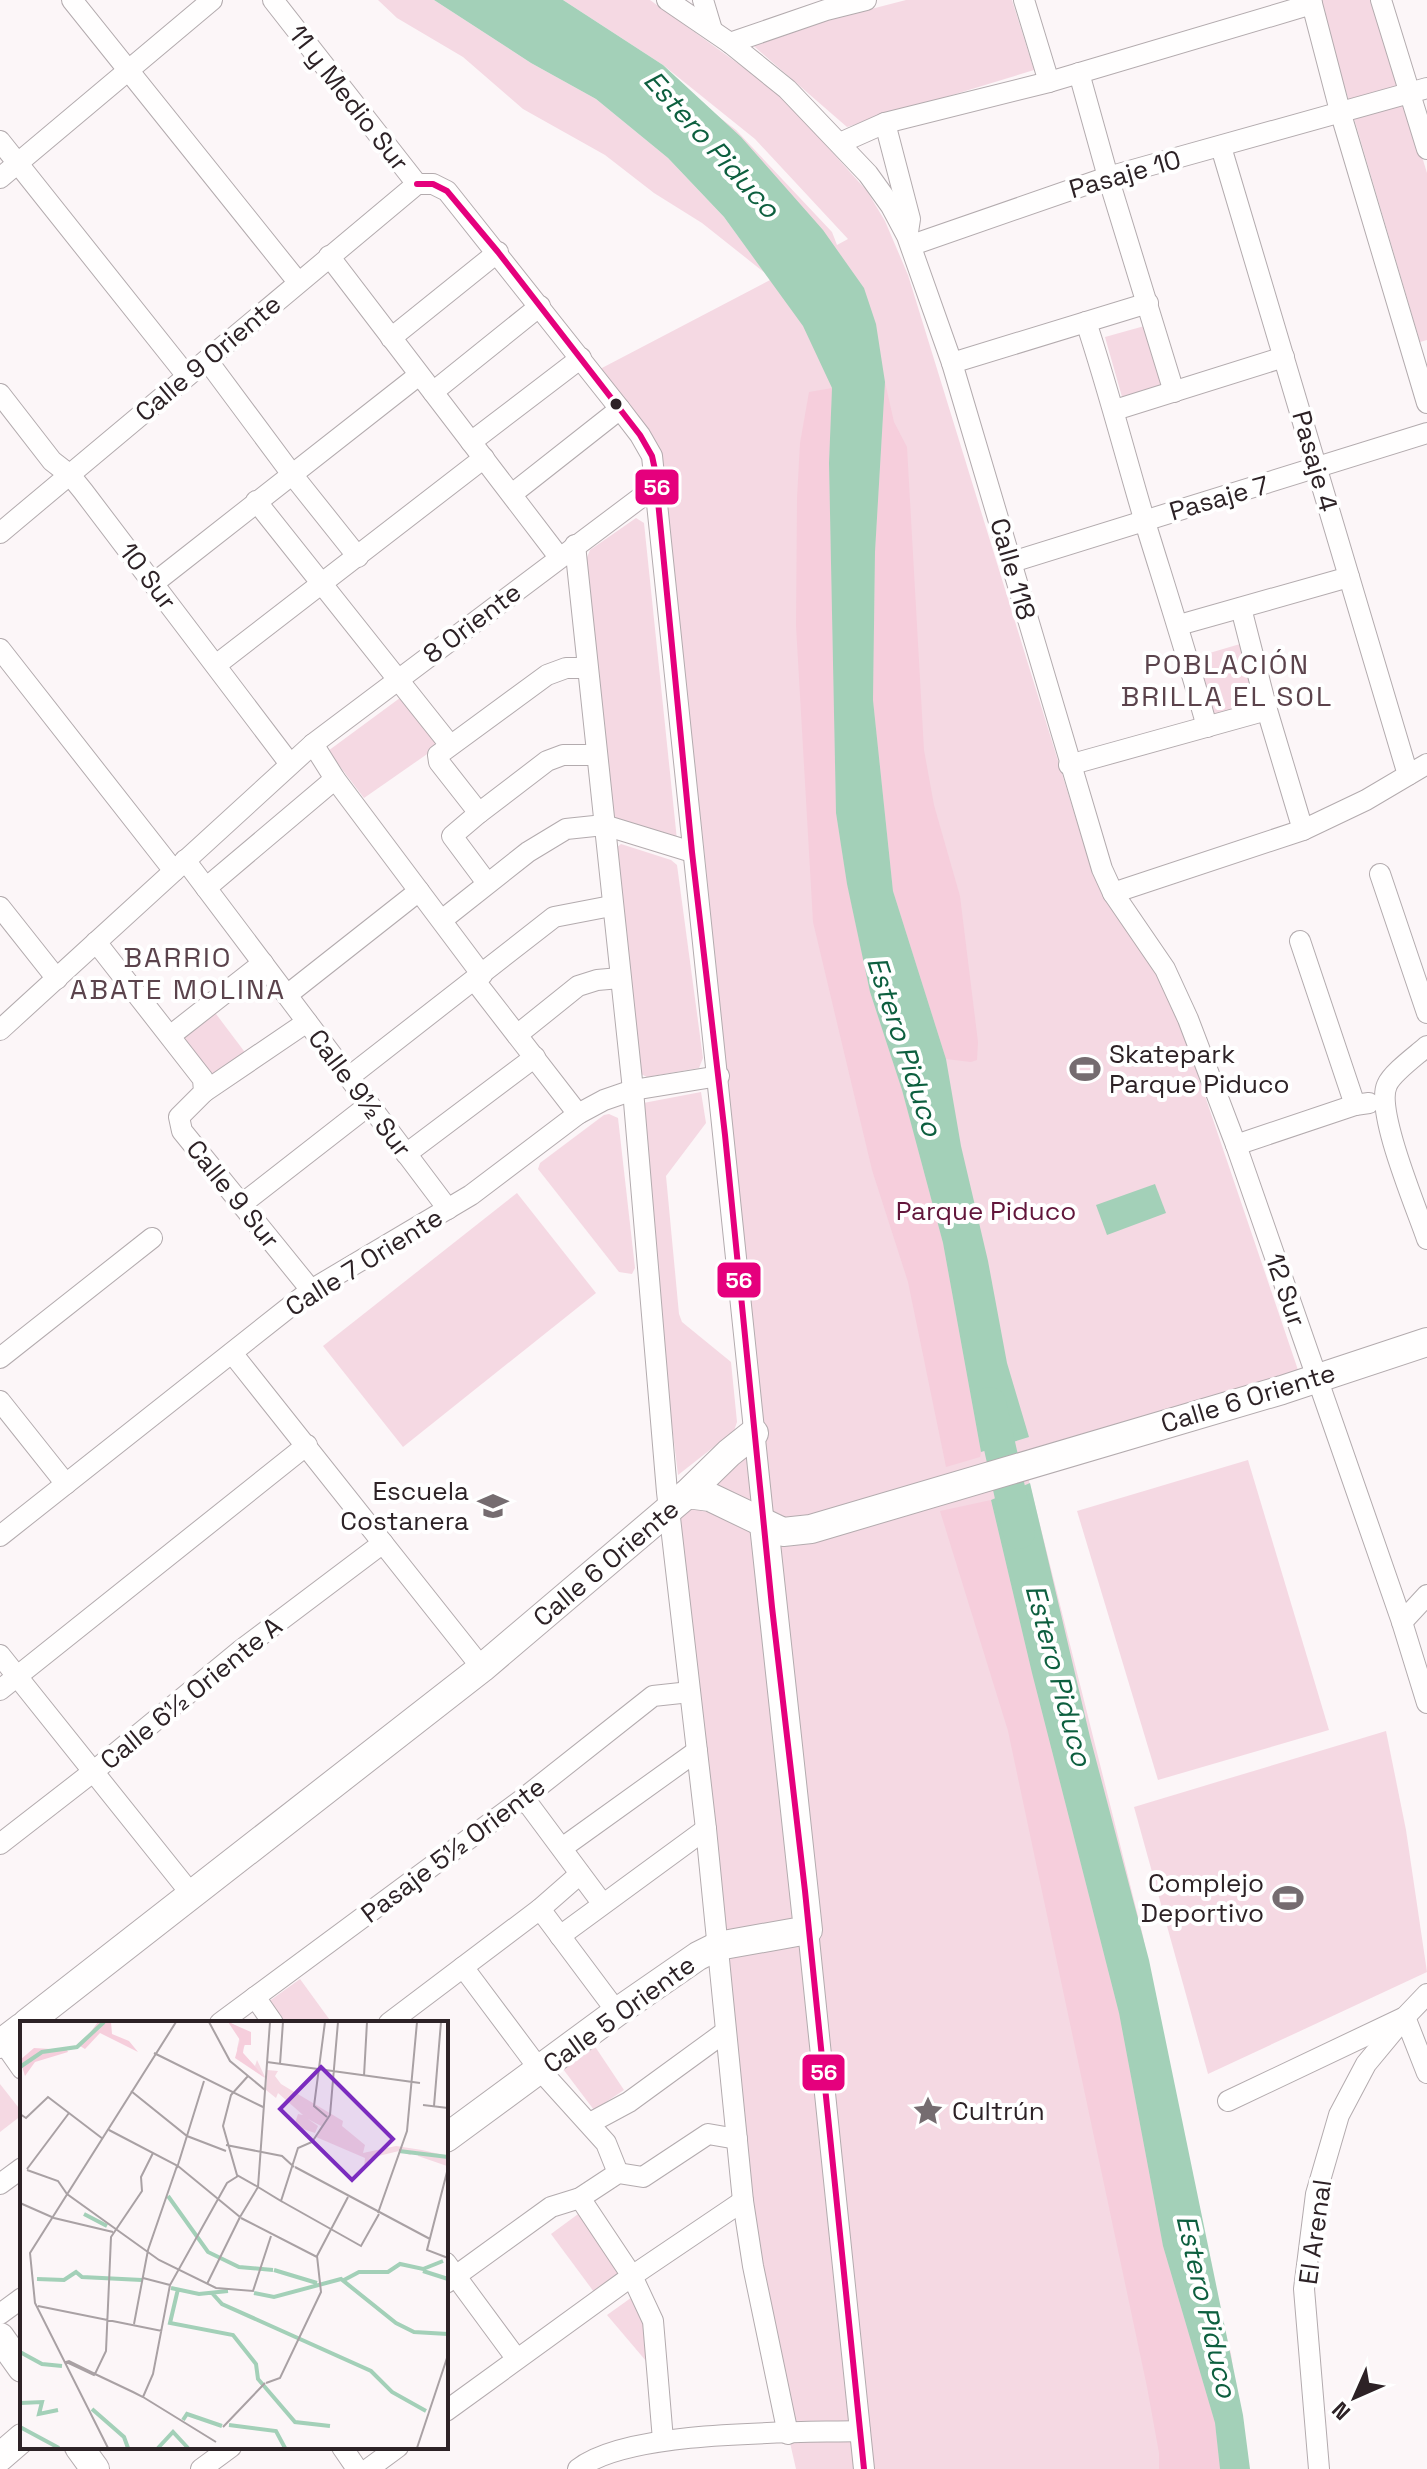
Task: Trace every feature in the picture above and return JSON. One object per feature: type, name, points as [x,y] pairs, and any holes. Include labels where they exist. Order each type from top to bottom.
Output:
[{"type":"main road","name":"Calle 6 Oriente","points":[[30,2021],[482,1668],[678,1501],[710,1497],[783,1532],[811,1529],[1282,1390],[1427,1342]]},
{"type":"main road","points":[[678,1501],[754,1433]]},
{"type":"main road","points":[[764,1525],[808,1930]]},
{"type":"main road","name":"Calle 5 Oriente","points":[[448,2137],[681,1967],[718,1946],[808,1930]]},
{"type":"main road","points":[[0,2337],[20,2365]]},
{"type":"main road","points":[[0,2457],[20,2440]]},
{"type":"main road","points":[[80,2449],[95,2469]]},
{"type":"street","points":[[72,0],[298,282]]},
{"type":"street","points":[[0,178],[212,0]]},
{"type":"street","name":"11 y Medio Sur","points":[[273,0],[417,184],[433,184],[447,191],[498,252],[640,435],[652,456],[764,1525]]},
{"type":"street","points":[[667,0],[730,43],[787,89],[868,174],[891,206],[909,240]]},
{"type":"street","points":[[703,0],[712,30]]},
{"type":"street","points":[[730,43],[825,5],[866,0]]},
{"type":"street","points":[[1024,0],[1049,82]]},
{"type":"street","points":[[1381,0],[1419,91],[1427,149]]},
{"type":"street","points":[[840,143],[885,123],[1049,82],[1311,2],[1340,111],[1419,344],[1427,403]]},
{"type":"street","points":[[1079,73],[1174,392]]},
{"type":"street","name":"Pasaje 10","points":[[909,240],[1108,177],[1419,91]]},
{"type":"street","name":"Calle 118","points":[[885,123],[910,219],[909,240],[952,363],[1069,765],[1102,869],[1113,893]]},
{"type":"street","points":[[0,141],[187,376]]},
{"type":"street","name":"Pasaje 4","points":[[1221,147],[1408,775]]},
{"type":"street","name":"Calle 9 Oriente","points":[[0,533],[417,184]]},
{"type":"street","points":[[391,338],[498,252]]},
{"type":"street","points":[[329,256],[512,494],[567,551],[587,668],[678,1501],[690,1692],[743,2201],[753,2266],[788,2434]]},
{"type":"street","points":[[952,363],[1148,303]]},
{"type":"street","points":[[433,392],[540,306]]},
{"type":"street","points":[[1086,322],[1115,410],[1207,727]]},
{"type":"street","points":[[1115,410],[1284,357]]},
{"type":"street","points":[[216,665],[358,557],[581,358]]},
{"type":"street","points":[[207,360],[358,557]]},
{"type":"street","points":[[154,583],[419,375]]},
{"type":"street","name":"10 Sur","points":[[0,394],[52,461],[70,475],[290,764]]},
{"type":"street","points":[[512,494],[620,409]]},
{"type":"street","name":"Pasaje 7","points":[[1012,562],[1427,433]]},
{"type":"street","name":"8 Oriente","points":[[0,1030],[313,744],[656,486]]},
{"type":"street","points":[[256,501],[398,679],[444,750]]},
{"type":"street","points":[[1179,625],[1349,577]]},
{"type":"street","points":[[1241,608],[1303,830]]},
{"type":"street","name":"Calle 9½ Sur","points":[[0,649],[180,866],[206,888],[448,1209]]},
{"type":"street","points":[[479,813],[439,762],[444,750],[547,675],[566,668],[587,668]]},
{"type":"street","points":[[1069,765],[1267,710]]},
{"type":"street","points":[[313,744],[335,779],[442,920],[517,1035],[578,1114]]},
{"type":"street","points":[[487,883],[452,836],[547,761],[563,755],[596,755]]},
{"type":"street","points":[[1113,893],[1303,830],[1348,810],[1427,764]]},
{"type":"street","points":[[206,888],[335,779]]},
{"type":"street","points":[[442,920],[528,852],[566,829],[604,825],[692,852]]},
{"type":"street","points":[[1380,874],[1427,1013]]},
{"type":"street","points":[[287,995],[419,891]]},
{"type":"street","name":"12 Sur","points":[[1113,893],[1165,969],[1188,1019],[1236,1145],[1402,1622],[1427,1703]]},
{"type":"street","points":[[349,1077],[554,917],[611,906]]},
{"type":"street","points":[[0,907],[57,979]]},
{"type":"street","points":[[1300,941],[1355,1105]]},
{"type":"street","points":[[96,942],[203,1079],[204,1092],[307,1022]]},
{"type":"street","points":[[170,1036],[263,963]]},
{"type":"street","points":[[517,1035],[578,986],[620,978]]},
{"type":"street","points":[[1427,1046],[1387,1084],[1385,1101],[1391,1132],[1427,1239]]},
{"type":"street","points":[[406,1154],[535,1057]]},
{"type":"street","name":"Calle 7 Oriente","points":[[0,1536],[311,1290],[471,1195],[578,1114],[604,1100],[633,1090],[719,1076]]},
{"type":"street","name":"Calle 9 Sur","points":[[204,1092],[179,1117],[182,1131],[311,1290]]},
{"type":"street","points":[[1236,1145],[1355,1105],[1385,1101]]},
{"type":"street","points":[[242,1204],[369,1105]]},
{"type":"street","points":[[0,1358],[152,1238]]},
{"type":"street","points":[[232,1353],[482,1668]]},
{"type":"street","points":[[0,1401],[66,1484]]},
{"type":"street","points":[[0,1690],[307,1445]]},
{"type":"street","name":"Calle 6½ Oriente A","points":[[0,1844],[241,1650],[383,1543]]},
{"type":"street","points":[[1402,1622],[1427,1595]]},
{"type":"street","points":[[0,1655],[192,1895]]},
{"type":"street","name":"Pasaje 5½ Oriente","points":[[223,2021],[524,1798],[653,1696],[690,1692]]},
{"type":"street","points":[[562,1848],[697,1751]]},
{"type":"street","points":[[524,1798],[602,1903]]},
{"type":"street","points":[[560,1936],[706,1829]]},
{"type":"street","points":[[392,2021],[540,1909],[580,1874]]},
{"type":"street","points":[[540,1909],[617,2012]]},
{"type":"street","points":[[808,1930],[864,2469]]},
{"type":"street","points":[[463,1967],[540,2070],[606,2143],[618,2173]]},
{"type":"street","name":"El Arenal","points":[[1319,2469],[1304,2289],[1316,2194],[1339,2115],[1366,2064],[1427,1994]]},
{"type":"street","points":[[255,1997],[272,2021]]},
{"type":"street","points":[[1228,2101],[1405,2017],[1427,2073]]},
{"type":"street","points":[[590,2123],[629,2102],[725,2032]]},
{"type":"street","points":[[8,2038],[20,2065]]},
{"type":"street","points":[[516,2358],[449,2274],[551,2207],[580,2198],[618,2173],[643,2177],[708,2134],[737,2139]]},
{"type":"street","points":[[0,2184],[20,2169]]},
{"type":"street","points":[[580,2198],[632,2276],[653,2321],[663,2440]]},
{"type":"street","points":[[448,2409],[632,2276],[743,2201]]},
{"type":"street","points":[[0,2314],[20,2299]]},
{"type":"street","points":[[578,2469],[603,2455],[663,2440],[860,2431]]},
{"type":"street","points":[[201,2469],[228,2449]]},
{"type":"street","points":[[343,2449],[357,2469]]},
{"type":"street","points":[[368,2469],[395,2449]]},
{"type":"green space","points":[[378,0],[434,0],[531,63],[596,99],[668,158],[724,217],[765,273],[702,223],[654,193],[605,155],[523,109],[463,57],[397,18]]},
{"type":"green space","name":"Parque Piduco","points":[[563,0],[650,0],[779,93],[867,191],[885,221],[908,275],[1093,874],[1111,909],[1153,968],[1185,1037],[1298,1370],[1023,1457],[1143,1936],[1188,2185],[1231,2354],[1247,2469],[796,2469],[747,2204],[672,1511],[762,1427],[662,464],[600,369],[791,269],[634,52],[736,130],[832,232],[837,245],[848,239],[755,139],[663,65]]},
{"type":"green space","points":[[906,0],[1012,0],[1034,70],[847,127],[748,41]]},
{"type":"green space","points":[[1319,0],[1374,0],[1427,173],[1427,340],[1420,342]]},
{"type":"green space","points":[[1148,325],[1167,392],[1124,404],[1105,337]]},
{"type":"green space","points":[[636,518],[644,523],[677,840],[613,819],[586,560],[590,550]]},
{"type":"green space","points":[[1240,644],[1259,711],[1216,724],[1196,657]]},
{"type":"green space","points":[[404,695],[443,743],[364,798],[328,751]]},
{"type":"green space","points":[[621,844],[671,860],[677,865],[703,1058],[699,1068],[647,1077],[641,1074],[616,848]]},
{"type":"green space","points":[[213,1010],[250,1059],[217,1083],[181,1034]]},
{"type":"green space","points":[[701,1092],[706,1123],[666,1176],[679,1314],[682,1322],[731,1362],[737,1422],[734,1431],[678,1475],[633,1105]]},
{"type":"green space","points":[[609,1114],[618,1118],[635,1268],[632,1274],[619,1272],[538,1169],[540,1163]]},
{"type":"green space","points":[[517,1193],[596,1293],[403,1447],[323,1346]]},
{"type":"green space","points":[[1248,1460],[1329,1730],[1158,1780],[1077,1511]]},
{"type":"green space","name":"Complejo Deportivo","points":[[1386,1731],[1406,1830],[1427,1972],[1208,2074],[1134,1807]]},
{"type":"green space","points":[[300,1979],[331,2021],[282,2021],[268,2002]]},
{"type":"green space","points":[[594,2045],[624,2090],[594,2110],[563,2069]]},
{"type":"green space","points":[[0,2084],[20,2109],[20,2117],[0,2132]]},
{"type":"green space","points":[[585,2209],[625,2270],[594,2292],[551,2234]]},
{"type":"green space","points":[[635,2295],[652,2331],[652,2368],[607,2315]]},
{"type":"shaded area","points":[[885,382],[894,422],[907,447],[924,750],[934,805],[960,896],[978,1042],[977,1060],[971,1062],[946,1059],[893,891],[873,700],[875,552]]},
{"type":"shaded area","points":[[832,388],[829,463],[836,813],[870,992],[902,1090],[943,1243],[981,1452],[980,1457],[946,1467],[908,1282],[872,1170],[813,922],[796,626],[797,498],[800,443],[809,392]]},
{"type":"shaded area","points":[[991,1500],[1119,2013],[1163,2246],[1215,2423],[1220,2469],[1159,2469],[1147,2387],[1008,1731],[940,1511]]},
{"type":"water","points":[[434,0],[563,0],[663,65],[741,137],[823,230],[864,288],[876,324],[885,382],[875,552],[873,700],[893,891],[946,1059],[961,1146],[988,1261],[1007,1363],[1029,1437],[981,1452],[943,1243],[902,1090],[870,992],[847,884],[836,813],[829,463],[832,388],[803,326],[724,217],[668,158],[596,99],[531,63]]},
{"type":"water","points":[[1155,1184],[1166,1213],[1107,1235],[1096,1205]]},
{"type":"water","points":[[1030,1483],[1090,1737],[1149,1960],[1243,2415],[1250,2469],[1220,2469],[1215,2423],[1163,2246],[1119,2013],[991,1500]]},
{"type":"waterway","name":"Estero Piduco","points":[[990,1403],[1019,1533]]},
{"type":"transit line","name":"56","points":[[417,184],[433,184],[447,191],[498,252],[640,435],[652,456],[655,470],[692,852],[725,1135],[864,2469]]},
{"type":"place","name":"Skatepark Parque Piduco","points":[[1085,1069]]},
{"type":"place","name":"Escuela Costanera","points":[[493,1506]]},
{"type":"place","name":"Complejo Deportivo","points":[[1288,1898]]},
{"type":"place","name":"Cultrún","points":[[928,2111]]},
{"type":"district","name":"POBLACIÓN BRILLA EL SOL","points":[[1227,680]]},
{"type":"district","name":"BARRIO ABATE MOLINA","points":[[178,973]]}]
